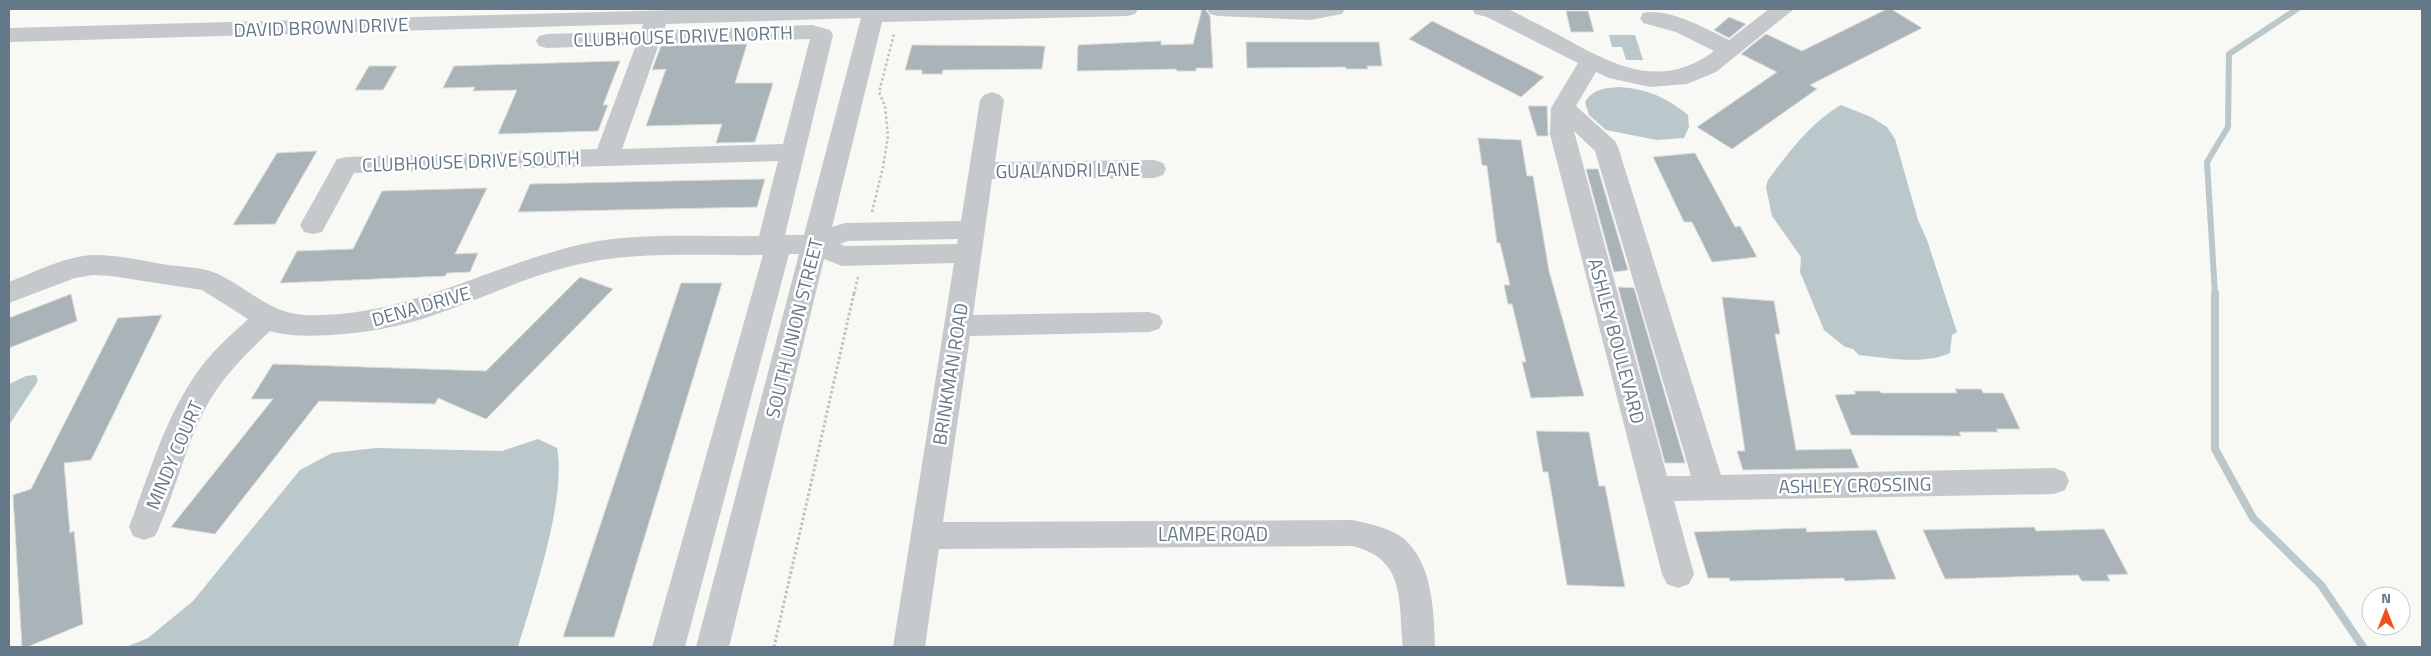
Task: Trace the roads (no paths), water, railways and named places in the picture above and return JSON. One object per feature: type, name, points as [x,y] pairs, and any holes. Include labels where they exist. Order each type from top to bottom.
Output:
[{"type":"street","name":"DAVID BROWN DRIVE","points":[[9,35],[654,28],[880,12],[1127,9]]},
{"type":"street","points":[[1231,9],[1310,13],[1334,9]]},
{"type":"street","points":[[1483,9],[1516,15],[1591,61],[1617,73],[1650,80],[1679,79],[1708,67],[1783,9]]},
{"type":"street","name":"SOUTH UNION STREET","points":[[713,647],[815,244],[880,12]]},
{"type":"street","points":[[1651,18],[1684,27],[1729,49]]},
{"type":"street","name":"CLUBHOUSE DRIVE NORTH","points":[[547,41],[654,28],[818,33]]},
{"type":"street","name":"CLUBHOUSE DRIVE SOUTH","points":[[606,158],[654,28]]},
{"type":"street","name":"SOUTH UNION STREET","points":[[670,647],[774,244],[794,152],[823,39],[818,33]]},
{"type":"street","name":"ASHLEY BOULEVARD","points":[[1591,61],[1563,108],[1562,134],[1678,574]]},
{"type":"street","name":"BRINKMAN ROAD","points":[[909,647],[992,100]]},
{"type":"street","points":[[1563,108],[1606,147],[1710,488]]},
{"type":"street","name":"CLUBHOUSE DRIVE SOUTH","points":[[313,225],[346,165],[794,152]]},
{"type":"street","name":"GUALANDRI LANE","points":[[981,171],[1154,168]]},
{"type":"street","points":[[815,244],[842,256],[866,243],[970,241]]},
{"type":"street","name":"DENA DRIVE","points":[[9,292],[71,269],[93,265],[112,266],[208,281],[279,323],[305,326],[359,323],[389,318],[425,308],[536,266],[585,253],[624,248],[815,244]]},
{"type":"street","name":"MINDY COURT","points":[[144,527],[193,404],[207,381],[228,356],[267,317]]},
{"type":"street","points":[[957,326],[1149,322]]},
{"type":"street","name":"ASHLEY CROSSING","points":[[1656,489],[2054,481]]},
{"type":"street","name":"LAMPE ROAD","points":[[926,536],[1352,533],[1373,538],[1392,548],[1406,563],[1412,580],[1419,647]]},
{"type":"waterway","points":[[2215,294],[2207,162],[2228,127],[2229,54],[2297,9]]},
{"type":"waterway","points":[[2215,294],[2215,449],[2253,518],[2321,585],[2363,647]]}]
